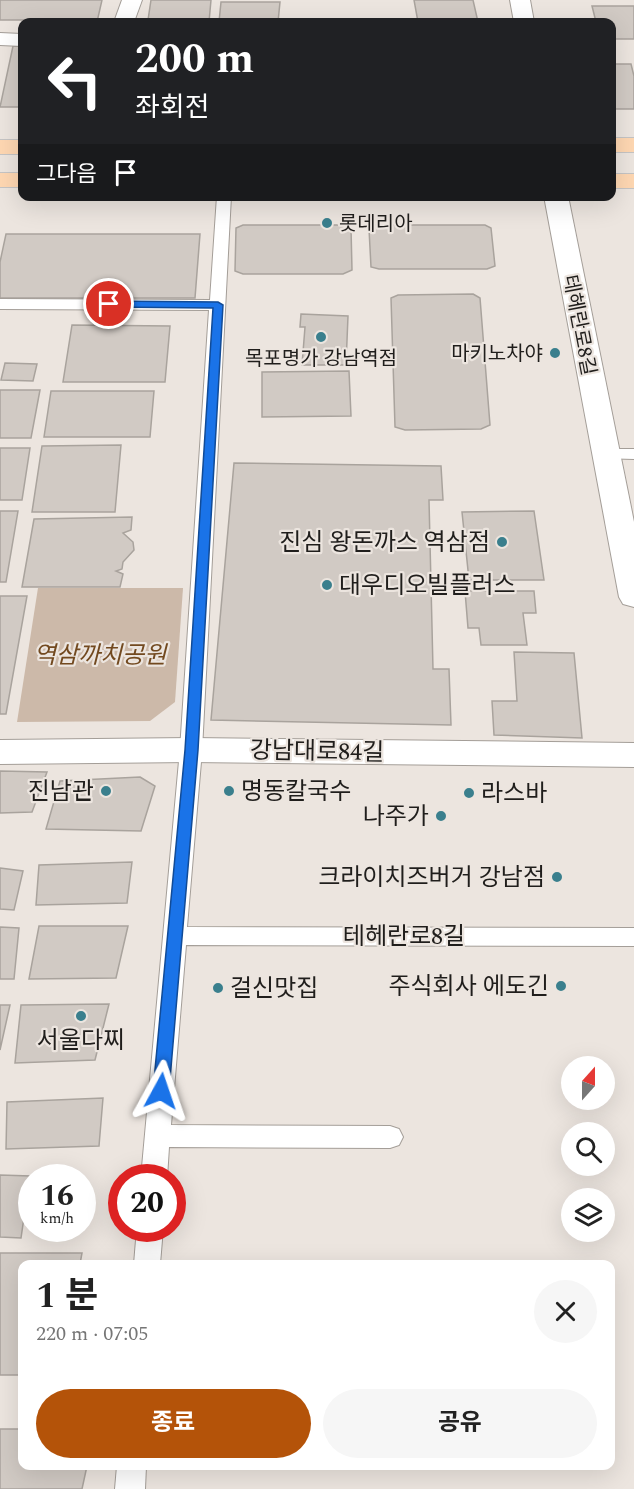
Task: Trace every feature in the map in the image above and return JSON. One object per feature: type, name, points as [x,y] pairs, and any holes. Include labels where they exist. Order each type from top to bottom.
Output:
[{"type":"main road","points":[[616,145],[634,145]]},
{"type":"main road","points":[[0,147],[18,147]]},
{"type":"main road","points":[[0,180],[18,180]]},
{"type":"main road","points":[[616,181],[634,181]]},
{"type":"street","points":[[125,18],[132,0]]},
{"type":"street","points":[[520,0],[523,18]]},
{"type":"street","points":[[0,39],[18,40]]},
{"type":"street","name":"테헤란로8길","points":[[557,201],[634,597]]},
{"type":"street","name":"강남대로84길","points":[[0,752],[191,750],[634,755]]},
{"type":"lane","points":[[155,1164],[191,750],[224,201]]},
{"type":"lane","points":[[0,304],[218,305]]},
{"type":"lane","points":[[605,454],[634,454]]},
{"type":"lane","name":"테헤란로8길","points":[[174,936],[634,937]]},
{"type":"lane","points":[[157,1136],[390,1137]]},
{"type":"lane","points":[[147,1260],[149,1242]]},
{"type":"lane","points":[[130,1489],[132,1470]]},
{"type":"green space","name":"역삼까치공원","points":[[38,588],[183,588],[175,702],[150,721],[17,722]]},
{"type":"building","points":[[0,0],[102,0],[98,18],[0,20]]},
{"type":"building","points":[[151,0],[211,0],[209,18],[148,18]]},
{"type":"building","points":[[414,0],[473,0],[477,18],[417,18]]},
{"type":"building","points":[[221,2],[280,2],[278,18],[219,18]]},
{"type":"building","points":[[592,6],[634,6],[634,39],[616,39],[616,18],[595,18]]},
{"type":"building","points":[[13,46],[18,46],[18,107],[0,107]]},
{"type":"building","points":[[616,64],[631,64],[634,76],[634,109],[616,109]]},
{"type":"building","points":[[243,225],[346,225],[351,228],[352,270],[343,274],[243,274],[235,271],[236,228]]},
{"type":"building","points":[[375,225],[485,225],[491,228],[495,266],[487,269],[379,269],[371,267],[369,229]]},
{"type":"building","points":[[6,234],[200,234],[195,298],[0,298],[0,262]]},
{"type":"building","points":[[473,294],[480,298],[490,425],[481,429],[405,430],[395,427],[391,298],[398,295]]},
{"type":"building","points":[[301,314],[348,316],[346,365],[302,365],[305,327],[300,327]]},
{"type":"building","points":[[72,325],[170,326],[165,382],[63,382]]},
{"type":"building","points":[[5,363],[37,364],[33,381],[1,380]]},
{"type":"building","points":[[349,371],[351,416],[262,417],[262,372]]},
{"type":"building","points":[[0,390],[40,390],[31,438],[0,438]]},
{"type":"building","points":[[51,391],[154,391],[150,437],[44,437]]},
{"type":"building","points":[[121,445],[115,512],[32,512],[42,446]]},
{"type":"building","points":[[0,448],[30,448],[22,500],[0,500]]},
{"type":"building","name":"대우디오빌플러스","points":[[234,463],[441,466],[443,500],[429,500],[433,669],[449,669],[451,725],[211,720]]},
{"type":"building","points":[[0,511],[18,511],[6,582],[0,582]]},
{"type":"building","points":[[534,511],[544,580],[469,580],[462,512]]},
{"type":"building","points":[[132,517],[131,530],[123,533],[133,542],[134,550],[123,562],[122,569],[116,571],[123,574],[120,587],[22,587],[34,519]]},
{"type":"building","points":[[465,591],[534,591],[536,613],[523,613],[527,645],[481,645],[479,628],[468,628]]},
{"type":"building","points":[[0,596],[27,596],[6,714],[0,714]]},
{"type":"building","points":[[514,652],[574,653],[582,738],[494,735],[492,701],[517,701]]},
{"type":"building","points":[[0,771],[47,772],[32,812],[0,813]]},
{"type":"building","points":[[140,777],[155,786],[141,831],[46,829],[60,781]]},
{"type":"building","points":[[132,862],[127,903],[36,905],[39,865]]},
{"type":"building","points":[[0,868],[23,871],[14,910],[0,909]]},
{"type":"building","points":[[39,926],[128,926],[116,978],[29,979]]},
{"type":"building","points":[[0,927],[19,928],[14,979],[0,979]]},
{"type":"building","points":[[109,1004],[95,1060],[15,1063],[21,1005]]},
{"type":"building","points":[[0,1005],[10,1005],[0,1050]]},
{"type":"building","points":[[103,1098],[99,1146],[6,1149],[7,1102]]},
{"type":"building","points":[[0,1175],[18,1176],[18,1238],[0,1237]]},
{"type":"building","points":[[0,1253],[82,1253],[81,1260],[18,1260],[18,1375],[0,1375]]},
{"type":"building","points":[[0,1429],[18,1429],[18,1470],[86,1470],[82,1489],[0,1489]]},
{"type":"place","name":"롯데리아","points":[[327,223]]},
{"type":"place","name":"목포명가 강남역점","points":[[321,337]]},
{"type":"place","name":"마키노차야","points":[[555,353]]},
{"type":"place","name":"진심 왕돈까스 역삼점","points":[[502,542]]},
{"type":"place","name":"대우디오빌플러스","points":[[327,585]]},
{"type":"place","name":"진남관","points":[[106,791]]},
{"type":"place","name":"명동칼국수","points":[[229,791]]},
{"type":"place","name":"라스바","points":[[469,793]]},
{"type":"place","name":"나주가","points":[[441,816]]},
{"type":"place","name":"크라이치즈버거 강남점","points":[[557,877]]},
{"type":"place","name":"주식회사 에도긴","points":[[561,986]]},
{"type":"place","name":"걸신맛집","points":[[218,988]]},
{"type":"place","name":"서울다찌","points":[[81,1016]]},
{"type":"route","points":[[109,304],[218,305],[191,750],[161,1091]]}]
